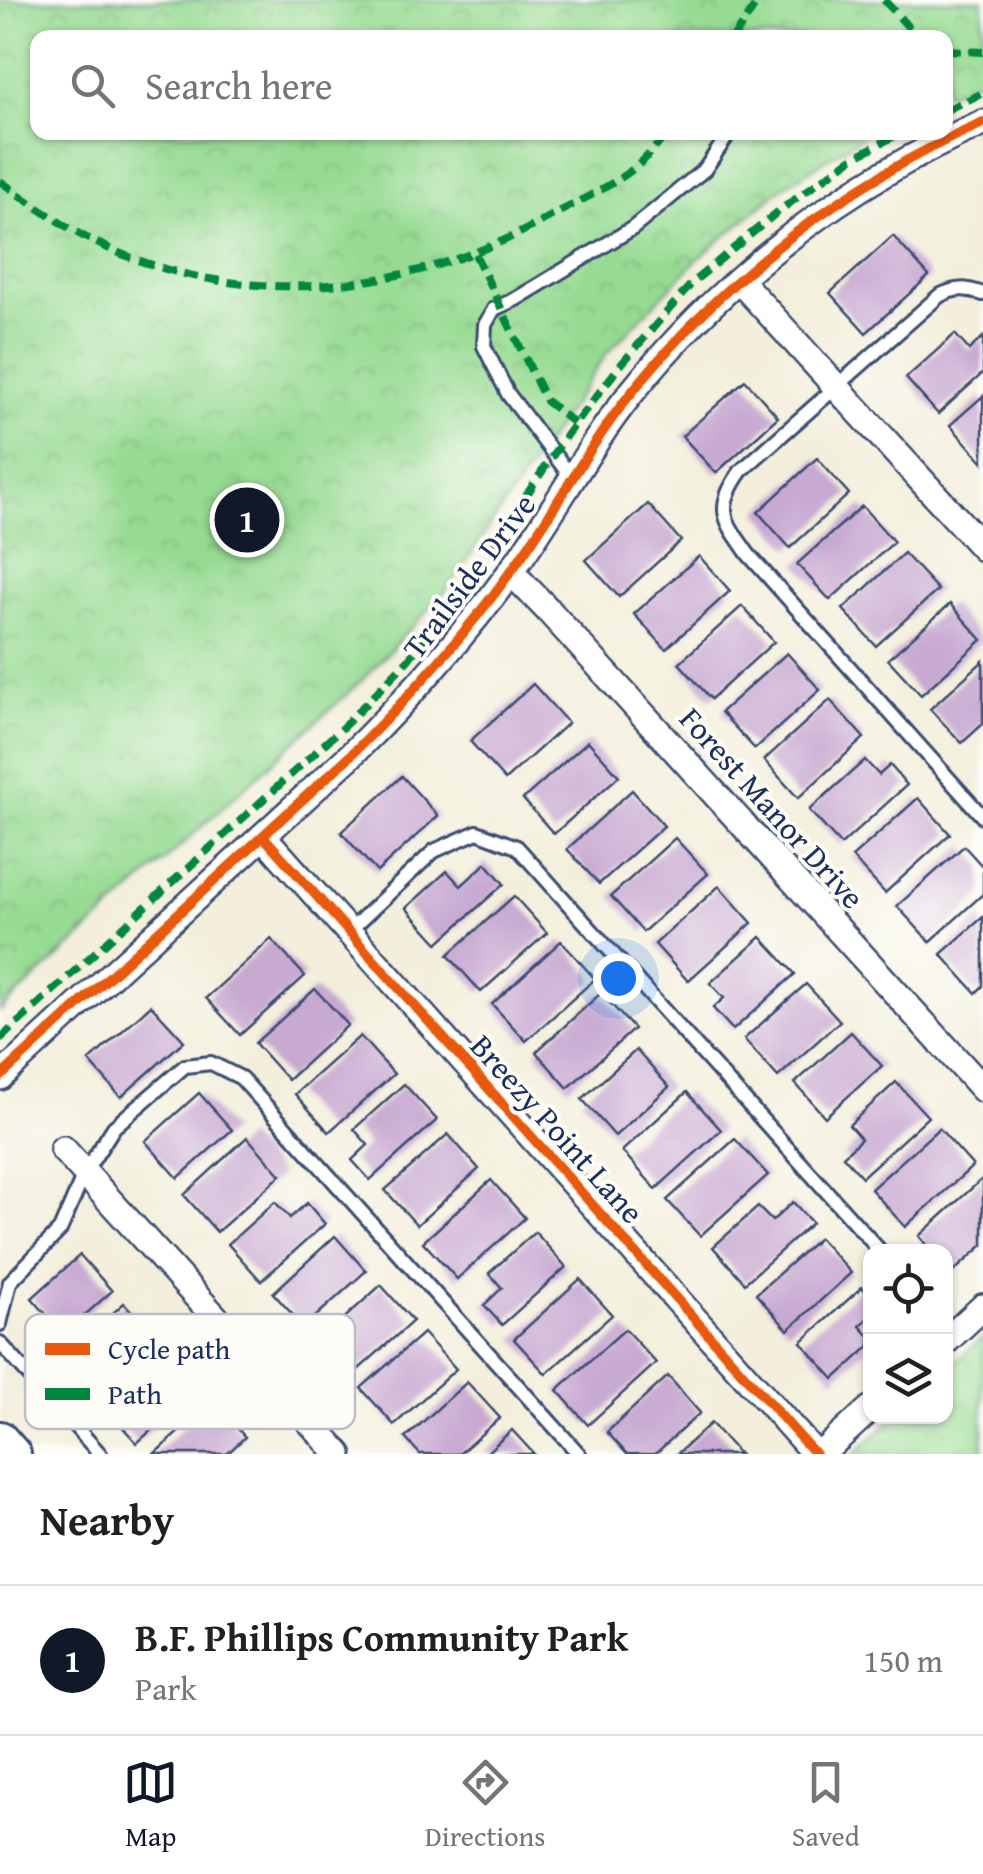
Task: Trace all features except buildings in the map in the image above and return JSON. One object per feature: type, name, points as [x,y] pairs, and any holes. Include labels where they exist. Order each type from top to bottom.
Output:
[{"type":"street","name":"Trailside Drive","points":[[953,128],[983,123]]},
{"type":"street","name":"Trailside Drive","points":[[0,1077],[402,704],[510,572],[597,436],[673,344],[785,240],[933,140]]},
{"type":"street","points":[[739,280],[983,548]]},
{"type":"street","name":"Forest Manor Drive","points":[[510,572],[983,1089]]},
{"type":"street","name":"Breezy Point Lane","points":[[263,836],[818,1454]]},
{"type":"street","points":[[63,1148],[213,1314]]},
{"type":"street","points":[[953,1329],[983,1307]]},
{"type":"street","points":[[818,1454],[863,1415]]},
{"type":"street","points":[[316,1429],[339,1454]]},
{"type":"street","points":[[0,1438],[14,1454]]},
{"type":"lane","points":[[571,477],[508,394],[484,346],[485,325],[494,309],[633,228],[705,168],[724,140]]},
{"type":"lane","points":[[983,294],[953,289],[939,296],[741,471],[726,492],[723,508],[729,528],[749,555],[983,818]]},
{"type":"lane","points":[[348,932],[434,851],[476,832],[517,847],[875,1244]]},
{"type":"lane","points":[[0,1324],[10,1282],[60,1230],[85,1172],[114,1127],[184,1066],[211,1064],[242,1078],[579,1454]]},
{"type":"lane","points":[[0,1344],[25,1372]]},
{"type":"lane","points":[[77,1429],[100,1454]]},
{"type":"green space","points":[[0,0],[983,0],[983,77],[953,91],[953,30],[30,30],[30,140],[857,140],[783,187],[699,258],[607,353],[446,591],[362,680],[0,1011]]},
{"type":"green space","points":[[983,1337],[983,1451],[854,1454],[887,1424],[953,1424],[953,1365]]},
{"type":"marked path","points":[[738,30],[759,0]]},
{"type":"marked path","points":[[884,0],[911,30]]},
{"type":"marked path","points":[[953,50],[983,52]]},
{"type":"marked path","points":[[953,107],[983,93]]},
{"type":"marked path","points":[[0,181],[72,230],[138,260],[196,277],[255,285],[315,286],[375,279],[434,266],[490,246],[615,181],[641,162],[661,140]]},
{"type":"marked path","points":[[0,1039],[342,728],[408,660],[480,565],[567,434],[693,282],[780,210],[851,159],[887,140]]},
{"type":"marked path","points":[[475,254],[546,401],[575,424]]},
{"type":"cycle path","points":[[953,137],[983,123]]},
{"type":"cycle path","points":[[0,1077],[350,756],[413,691],[509,574],[632,392],[707,309],[748,271],[837,203],[948,140]]},
{"type":"cycle path","points":[[263,836],[815,1454]]},
{"type":"place","name":"B.F. Phillips Community Park","points":[[247,520]]}]
